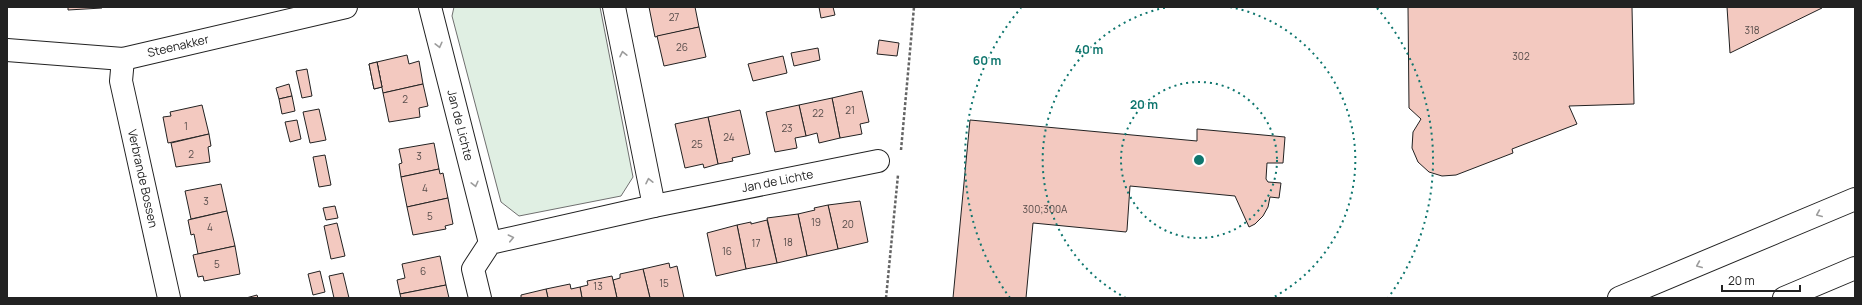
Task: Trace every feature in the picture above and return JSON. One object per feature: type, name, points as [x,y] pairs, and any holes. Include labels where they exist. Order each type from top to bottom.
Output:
[{"type":"main road","name":"Steenakker","points":[[7,50],[122,59],[346,7]]},
{"type":"main road","name":"Jan de Lichte","points":[[430,7],[490,242],[654,206],[878,161]]},
{"type":"main road","points":[[614,7],[654,206]]},
{"type":"main road","name":"Verbrande Bossen","points":[[122,59],[121,81],[169,298]]},
{"type":"main road","points":[[1619,298],[1855,199]]},
{"type":"main road","points":[[480,298],[473,269],[490,242]]},
{"type":"main road","points":[[1784,298],[1855,268]]},
{"type":"green space","points":[[454,7],[600,7],[633,177],[621,196],[519,216],[501,202],[452,16]]},
{"type":"building","points":[[68,7],[102,7],[102,8],[68,10]]},
{"type":"building","points":[[649,7],[695,7],[699,27],[655,37]]},
{"type":"building","points":[[819,7],[833,7],[835,15],[821,18]]},
{"type":"building","points":[[1408,7],[1632,7],[1634,104],[1569,106],[1577,124],[1512,149],[1513,153],[1456,175],[1442,176],[1429,172],[1418,162],[1412,148],[1413,132],[1421,119],[1409,108]]},
{"type":"building","points":[[1727,7],[1822,7],[1822,8],[1730,53]]},
{"type":"building","points":[[699,27],[706,57],[664,66],[657,36]]},
{"type":"building","points":[[879,40],[899,43],[897,56],[877,54]]},
{"type":"building","points":[[818,48],[820,60],[794,66],[791,53]]},
{"type":"building","points":[[407,55],[409,64],[419,61],[423,84],[383,93],[377,62]]},
{"type":"building","points":[[783,56],[787,73],[753,81],[748,64]]},
{"type":"building","points":[[377,62],[382,87],[374,89],[369,64]]},
{"type":"building","points":[[377,62],[382,87],[374,89],[369,64]]},
{"type":"building","points":[[307,69],[312,96],[302,98],[296,71]]},
{"type":"building","points":[[289,84],[292,96],[279,99],[276,88]]},
{"type":"building","points":[[423,84],[428,106],[419,108],[420,117],[389,122],[383,93]]},
{"type":"building","points":[[862,91],[869,122],[860,124],[862,134],[840,138],[832,98]]},
{"type":"building","points":[[292,96],[295,111],[282,114],[279,99]]},
{"type":"building","points":[[832,98],[840,138],[819,143],[817,133],[806,136],[799,105]]},
{"type":"building","points":[[202,105],[209,134],[168,143],[163,117],[171,116],[170,112]]},
{"type":"building","points":[[799,105],[806,136],[795,138],[797,148],[775,152],[766,112]]},
{"type":"building","points":[[319,109],[326,140],[310,143],[303,112]]},
{"type":"building","points":[[740,110],[750,154],[732,158],[733,161],[718,164],[708,117]]},
{"type":"building","points":[[708,117],[718,164],[704,168],[703,164],[685,168],[675,124]]},
{"type":"building","points":[[297,120],[301,139],[290,142],[285,122]]},
{"type":"building","points":[[970,120],[1197,141],[1197,129],[1285,137],[1283,163],[1267,163],[1266,179],[1268,182],[1281,183],[1279,198],[1270,197],[1268,207],[1263,216],[1255,224],[1249,227],[1235,196],[1130,186],[1126,232],[1033,223],[1026,298],[953,298]]},
{"type":"building","points":[[209,134],[211,146],[208,147],[210,162],[176,167],[171,143]]},
{"type":"building","points":[[434,143],[439,169],[401,177],[399,164],[402,163],[399,149]]},
{"type":"building","points":[[325,155],[331,185],[319,187],[313,157]]},
{"type":"building","points":[[439,169],[440,174],[443,173],[448,198],[407,207],[401,177]]},
{"type":"building","points":[[221,184],[227,211],[191,219],[185,191]]},
{"type":"building","points":[[448,198],[453,224],[445,226],[446,229],[413,235],[407,207]]},
{"type":"building","points":[[860,201],[868,242],[838,249],[828,205]]},
{"type":"building","points":[[828,205],[838,249],[807,256],[798,214]]},
{"type":"building","points":[[335,206],[338,218],[326,220],[323,208]]},
{"type":"building","points":[[227,211],[235,246],[198,254],[194,234],[191,235],[188,220]]},
{"type":"building","points":[[798,214],[807,256],[777,263],[767,218]]},
{"type":"building","points":[[767,220],[777,263],[746,269],[737,225],[751,222],[751,224]]},
{"type":"building","points":[[337,223],[345,256],[331,259],[324,226]]},
{"type":"building","points":[[737,225],[746,269],[716,276],[707,233]]},
{"type":"building","points":[[235,246],[240,274],[204,281],[203,276],[198,277],[193,255]]},
{"type":"building","points":[[440,256],[446,285],[400,294],[397,280],[405,278],[402,264]]},
{"type":"building","points":[[669,263],[670,268],[677,266],[684,298],[650,298],[643,269]]},
{"type":"building","points":[[643,269],[650,298],[617,298],[613,280],[620,278],[620,274]]},
{"type":"building","points":[[320,271],[325,292],[313,295],[308,274]]},
{"type":"building","points":[[343,273],[349,298],[334,298],[329,276]]},
{"type":"building","points":[[612,276],[617,298],[582,298],[580,287],[588,285],[587,281]]},
{"type":"building","points":[[570,284],[571,289],[580,287],[582,298],[548,298],[546,289]]},
{"type":"building","points":[[446,285],[449,298],[401,298],[400,294]]},
{"type":"building","points":[[546,289],[548,298],[521,298],[521,295]]},
{"type":"building","points":[[257,295],[258,298],[246,298]]}]
